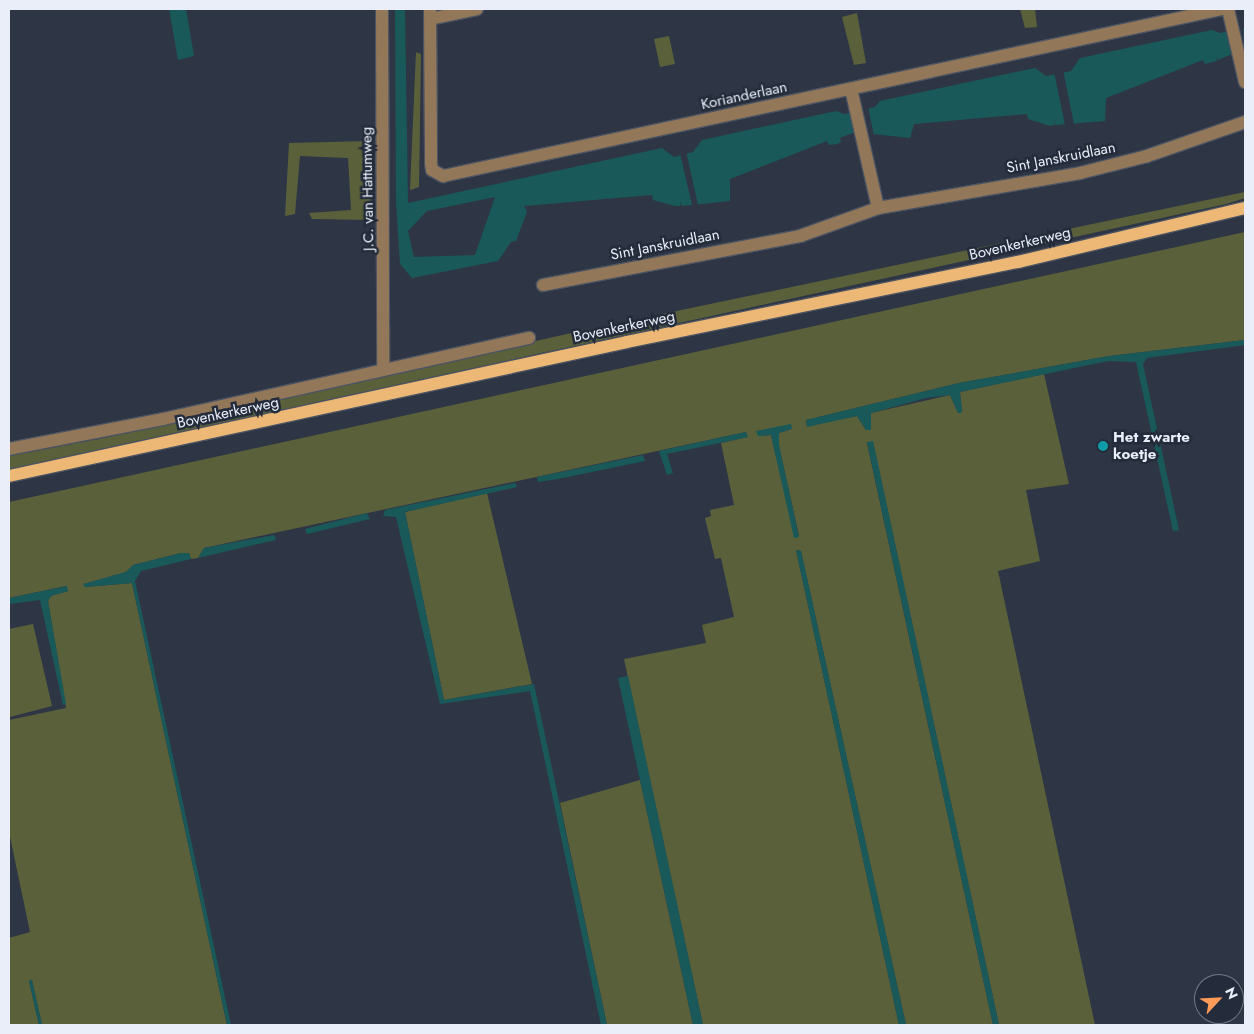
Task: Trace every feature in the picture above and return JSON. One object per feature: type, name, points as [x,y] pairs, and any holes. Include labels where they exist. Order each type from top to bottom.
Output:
[{"type":"main road","name":"Bovenkerkerweg","points":[[9,476],[627,342],[1018,262],[1245,208]]},
{"type":"street","name":"J.C. van Hattumweg","points":[[382,9],[383,369]]},
{"type":"street","points":[[430,14],[477,9]]},
{"type":"street","name":"Korianderlaan","points":[[430,14],[431,164],[432,170],[443,176],[1222,9]]},
{"type":"street","points":[[1228,9],[1245,82]]},
{"type":"street","points":[[851,89],[878,208]]},
{"type":"street","name":"Sint Janskruidlaan","points":[[543,285],[800,236],[878,208],[1080,173],[1147,156],[1245,122]]},
{"type":"street","name":"Bovenkerkerweg","points":[[9,450],[163,419],[529,338]]},
{"type":"shaded area","points":[[169,9],[186,9],[194,56],[178,60]]},
{"type":"shaded area","points":[[395,9],[405,9],[408,203],[662,148],[674,157],[693,152],[702,140],[836,111],[844,114],[875,107],[880,101],[1035,68],[1046,76],[1071,71],[1080,58],[1212,30],[1220,33],[1245,28],[1245,54],[1237,52],[1218,60],[1216,57],[1217,61],[1205,64],[1203,60],[1106,98],[1105,121],[1055,125],[1055,120],[1054,125],[1050,126],[1028,119],[1027,114],[914,124],[910,138],[855,132],[840,138],[841,142],[837,144],[829,145],[827,141],[730,179],[730,201],[681,206],[680,201],[680,206],[675,206],[653,200],[652,195],[524,206],[527,212],[516,241],[511,242],[498,261],[412,278],[400,264],[396,202]],"holes":[[[495,197],[475,255],[414,257],[408,231],[427,211]]]},
{"type":"shaded area","points":[[1020,9],[1035,9],[1037,27],[1025,28]]},
{"type":"shaded area","points":[[857,13],[866,63],[854,65],[842,17]]},
{"type":"shaded area","points":[[669,36],[675,64],[660,67],[654,39]]},
{"type":"shaded area","points":[[416,52],[421,54],[419,187],[410,190]]},
{"type":"shaded area","points":[[369,141],[371,220],[312,219],[309,213],[351,210],[348,158],[300,156],[295,214],[285,216],[289,143]]},
{"type":"shaded area","points":[[1245,192],[1245,198],[1226,204],[9,469],[9,456],[104,438],[567,334]]},
{"type":"shaded area","points":[[1245,232],[1245,340],[1109,356],[959,383],[806,420],[807,426],[857,416],[866,430],[871,430],[871,413],[950,395],[958,413],[962,412],[960,392],[1044,374],[1069,484],[1026,490],[1040,561],[998,571],[1095,1025],[999,1025],[873,442],[867,443],[993,1025],[906,1025],[801,551],[796,550],[899,1025],[703,1025],[624,659],[706,643],[702,625],[734,617],[721,558],[715,559],[705,518],[711,516],[710,510],[734,505],[721,443],[747,437],[746,432],[204,548],[198,558],[191,559],[189,553],[181,553],[133,565],[126,572],[84,584],[85,587],[132,583],[227,1025],[42,1025],[32,980],[29,981],[39,1025],[9,1025],[9,938],[30,932],[9,832],[9,720],[66,708],[48,601],[51,596],[68,591],[66,586],[9,598],[9,502]],"holes":[[[792,429],[779,433],[779,446],[799,536],[795,538],[771,435],[758,436]]]},
{"type":"shaded area","points":[[1245,340],[1245,345],[1147,358],[1143,364],[1179,530],[1173,531],[1136,362],[1108,361],[960,392],[962,412],[958,413],[950,395],[926,398],[871,413],[871,430],[866,430],[857,416],[807,427],[806,420],[959,383],[1109,356]]},
{"type":"shaded area","points":[[791,424],[792,429],[779,433],[779,445],[799,537],[794,538],[771,435],[758,436],[756,431]]},
{"type":"shaded area","points":[[746,432],[748,437],[667,454],[673,473],[667,475],[659,451]]},
{"type":"shaded area","points":[[873,441],[999,1025],[993,1025],[867,442]]},
{"type":"shaded area","points":[[643,455],[645,461],[538,482],[537,477]]},
{"type":"shaded area","points":[[515,483],[517,487],[405,512],[444,700],[534,684],[607,1025],[601,1025],[530,691],[440,704],[396,517],[383,516],[385,510]]},
{"type":"shaded area","points":[[487,493],[532,684],[444,700],[405,512]]},
{"type":"shaded area","points":[[367,513],[370,519],[307,534],[305,529]]},
{"type":"shaded area","points":[[274,535],[276,540],[198,558],[204,548]]},
{"type":"shaded area","points":[[796,550],[801,551],[906,1025],[899,1025]]},
{"type":"shaded area","points":[[181,553],[189,553],[191,559],[141,571],[135,581],[231,1025],[227,1025],[132,583],[85,587],[83,584],[126,572],[133,565]]},
{"type":"shaded area","points":[[67,586],[68,591],[51,596],[48,601],[66,704],[63,705],[40,600],[9,604],[9,598]]},
{"type":"shaded area","points":[[33,624],[52,706],[10,717],[9,629]]},
{"type":"shaded area","points":[[628,676],[703,1025],[693,1025],[618,678]]},
{"type":"shaded area","points":[[640,780],[693,1025],[607,1025],[560,803]]},
{"type":"shaded area","points":[[32,980],[42,1025],[39,1025],[29,981]]},
{"type":"pier","points":[[1243,25],[1245,57],[1232,57],[1226,29]]},
{"type":"pier","points":[[1063,70],[1074,124],[1065,125],[1054,72]]},
{"type":"pier","points":[[868,106],[874,136],[855,135],[850,110]]},
{"type":"pier","points":[[686,151],[698,205],[692,205],[680,153]]},
{"type":"place","name":"Het zwarte koetje","points":[[1103,446]]}]
